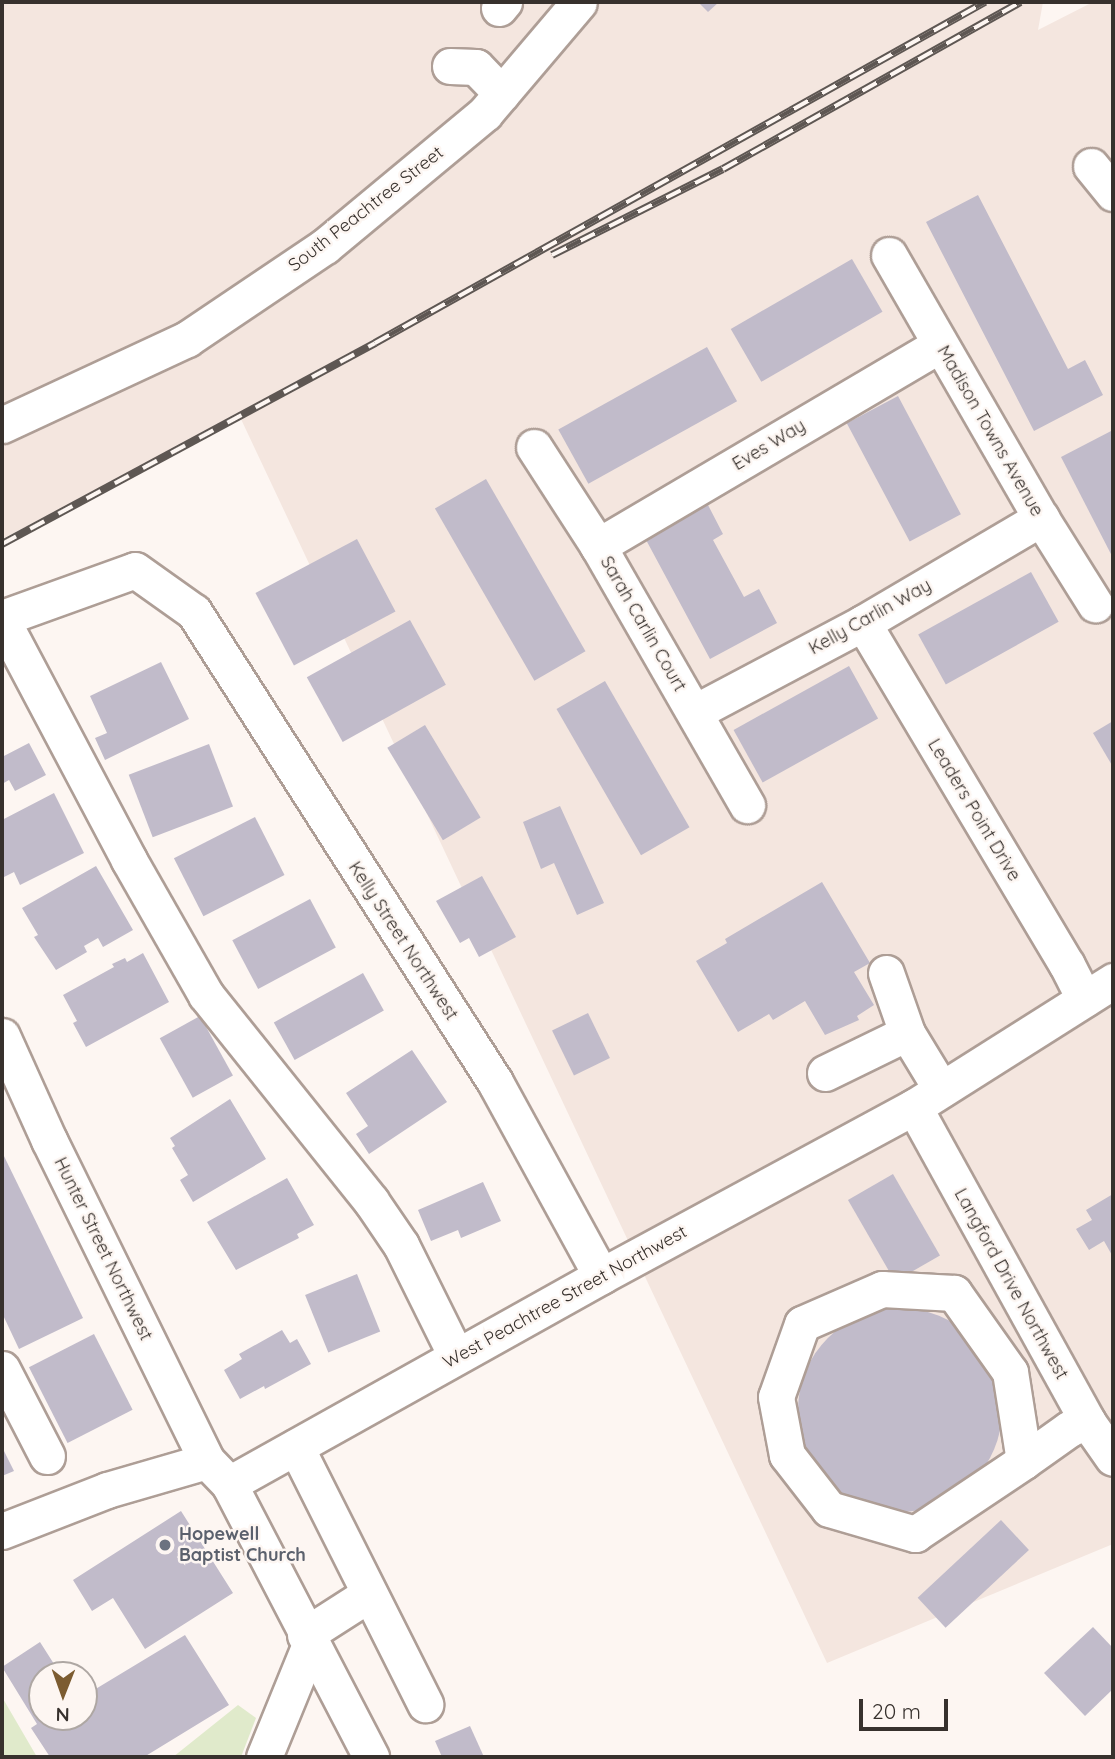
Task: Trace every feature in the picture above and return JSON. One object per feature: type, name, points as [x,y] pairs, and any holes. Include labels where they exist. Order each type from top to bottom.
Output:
[{"type":"street","name":"South Peachtree Street","points":[[2,425],[187,339],[325,246],[485,113],[571,4]]},
{"type":"street","points":[[450,66],[476,67],[502,94]]},
{"type":"street","points":[[1091,166],[1113,193]]},
{"type":"street","name":"Madison Towns Avenue","points":[[888,255],[1094,604]]},
{"type":"street","name":"Eves Way","points":[[598,546],[939,345]]},
{"type":"street","name":"Sarah Carlin Court","points":[[534,447],[598,546],[747,805]]},
{"type":"street","name":"Kelly Carlin Way","points":[[695,712],[863,623],[1041,518]]},
{"type":"street","name":"Kelly Street Northwest","points":[[2,619],[135,570],[194,612],[276,745],[495,1082],[601,1276]]},
{"type":"street","points":[[2,619],[129,860],[206,995],[371,1201],[401,1245],[456,1356]]},
{"type":"street","name":"Leaders Point Drive","points":[[863,623],[1084,999]]},
{"type":"street","name":"Langford Drive Northwest","points":[[886,973],[927,1098],[1087,1421],[1113,1458]]},
{"type":"street","name":"West Peachtree Street Northwest","points":[[2,1531],[107,1490],[218,1473],[296,1447],[456,1356],[927,1098],[1113,981]]},
{"type":"street","points":[[825,1073],[907,1033]]},
{"type":"street","name":"Hunter Street Northwest","points":[[2,1036],[11,1081],[49,1140],[218,1473],[370,1757]]},
{"type":"street","points":[[1024,1461],[1010,1372],[954,1293],[882,1289],[802,1324],[776,1397],[787,1455],[829,1509],[915,1534],[1024,1461],[1069,1429],[1087,1421]]},
{"type":"street","points":[[3,1373],[47,1456]]},
{"type":"street","points":[[296,1447],[425,1704]]},
{"type":"street","points":[[264,1757],[308,1640],[369,1594]]},
{"type":"shaded area","points":[[2,2],[1043,2],[1038,30],[1093,2],[1113,2],[1113,1544],[827,1663],[240,417],[2,539]]},
{"type":"green space","points":[[2,1697],[37,1757],[2,1757]]},
{"type":"green space","points":[[238,1705],[256,1718],[241,1757],[173,1757]]},
{"type":"building","points":[[698,2],[719,2],[708,12]]},
{"type":"building","points":[[978,195],[1068,369],[1085,360],[1103,395],[1034,431],[926,222]]},
{"type":"building","points":[[852,259],[882,312],[761,382],[731,329]]},
{"type":"building","points":[[707,347],[737,401],[588,484],[558,429]]},
{"type":"building","points":[[898,396],[961,514],[910,542],[847,423]]},
{"type":"building","points":[[1113,430],[1113,558],[1061,457]]},
{"type":"building","points":[[486,479],[586,651],[534,681],[435,508]]},
{"type":"building","points":[[708,505],[723,534],[713,540],[744,597],[759,589],[777,623],[710,659],[645,538]]},
{"type":"building","points":[[357,539],[395,611],[294,665],[255,593]]},
{"type":"building","points":[[1031,572],[1059,622],[946,684],[918,635]]},
{"type":"building","points":[[410,620],[446,685],[343,742],[307,677]]},
{"type":"building","points":[[161,662],[189,719],[105,760],[95,738],[107,733],[90,696]]},
{"type":"building","points":[[849,666],[878,718],[763,782],[734,730]]},
{"type":"building","points":[[605,681],[690,827],[641,855],[557,709]]},
{"type":"building","points":[[1113,721],[1113,767],[1093,733]]},
{"type":"building","points":[[425,725],[481,818],[443,840],[387,748]]},
{"type":"building","points":[[29,743],[46,775],[15,791],[9,780],[2,784],[2,757]]},
{"type":"building","points":[[209,744],[233,807],[153,837],[129,775]]},
{"type":"building","points":[[54,793],[84,853],[20,885],[14,872],[4,877],[2,872],[2,820]]},
{"type":"building","points":[[560,806],[604,903],[577,915],[554,863],[541,869],[523,822]]},
{"type":"building","points":[[255,817],[285,875],[203,916],[174,858]]},
{"type":"building","points":[[96,866],[133,930],[103,947],[98,938],[84,946],[87,952],[56,970],[34,937],[38,935],[22,908]]},
{"type":"building","points":[[482,876],[516,937],[479,957],[469,938],[460,943],[436,901]]},
{"type":"building","points":[[822,882],[870,963],[854,972],[874,1005],[857,1016],[859,1020],[825,1035],[805,1001],[773,1020],[769,1014],[738,1032],[696,961],[727,943],[725,939]]},
{"type":"building","points":[[310,899],[336,948],[258,989],[232,940]]},
{"type":"building","points":[[143,953],[169,1002],[86,1047],[73,1023],[77,1021],[63,995],[114,967],[112,964],[125,958],[127,962]]},
{"type":"building","points":[[363,973],[384,1011],[295,1060],[274,1022]]},
{"type":"building","points":[[588,1013],[610,1058],[574,1075],[552,1031]]},
{"type":"building","points":[[200,1016],[233,1075],[193,1098],[160,1038]]},
{"type":"building","points":[[412,1050],[447,1102],[369,1154],[356,1134],[368,1126],[346,1093]]},
{"type":"building","points":[[230,1099],[266,1159],[193,1202],[180,1180],[188,1175],[172,1148],[175,1146],[170,1138]]},
{"type":"building","points":[[2,1152],[83,1318],[19,1349],[2,1313]]},
{"type":"building","points":[[893,1174],[940,1255],[895,1281],[848,1200]]},
{"type":"building","points":[[287,1178],[314,1225],[297,1234],[299,1238],[236,1270],[207,1222]]},
{"type":"building","points":[[483,1182],[501,1221],[461,1238],[458,1230],[431,1241],[418,1210]]},
{"type":"building","points":[[1113,1194],[1113,1257],[1104,1241],[1089,1250],[1076,1229],[1092,1220],[1086,1210]]},
{"type":"building","points":[[357,1274],[380,1331],[328,1352],[305,1295]]},
{"type":"building","points":[[900,1308],[939,1316],[957,1325],[972,1338],[985,1353],[994,1371],[1002,1410],[994,1449],[985,1467],[972,1482],[957,1495],[939,1504],[900,1512],[861,1504],[843,1495],[828,1482],[815,1467],[806,1449],[798,1410],[806,1371],[815,1353],[828,1338],[843,1325],[861,1316]]},
{"type":"building","points":[[282,1330],[290,1343],[297,1339],[311,1364],[240,1399],[224,1370],[242,1359],[239,1354]]},
{"type":"building","points":[[94,1334],[133,1410],[68,1443],[29,1367]]},
{"type":"building","points":[[2,1447],[14,1471],[2,1476]]},
{"type":"building","name":"Hopewell Baptist Church","points":[[181,1511],[233,1593],[145,1649],[113,1598],[92,1611],[73,1580]]},
{"type":"building","points":[[1001,1520],[1029,1550],[946,1628],[918,1598]]},
{"type":"building","points":[[1093,1627],[1113,1648],[1113,1689],[1085,1716],[1044,1673]]},
{"type":"building","points":[[185,1635],[229,1705],[144,1757],[50,1757],[33,1731],[98,1731],[98,1688]]},
{"type":"building","points":[[40,1642],[52,1661],[28,1661],[28,1709],[2,1667]]},
{"type":"building","points":[[470,1726],[484,1757],[442,1757],[435,1741]]},
{"type":"railway","points":[[2,544],[375,343],[985,2]]},
{"type":"railway","points":[[552,255],[723,169],[1020,2]]},
{"type":"place","name":"Hopewell Baptist Church","points":[[165,1545]]}]
